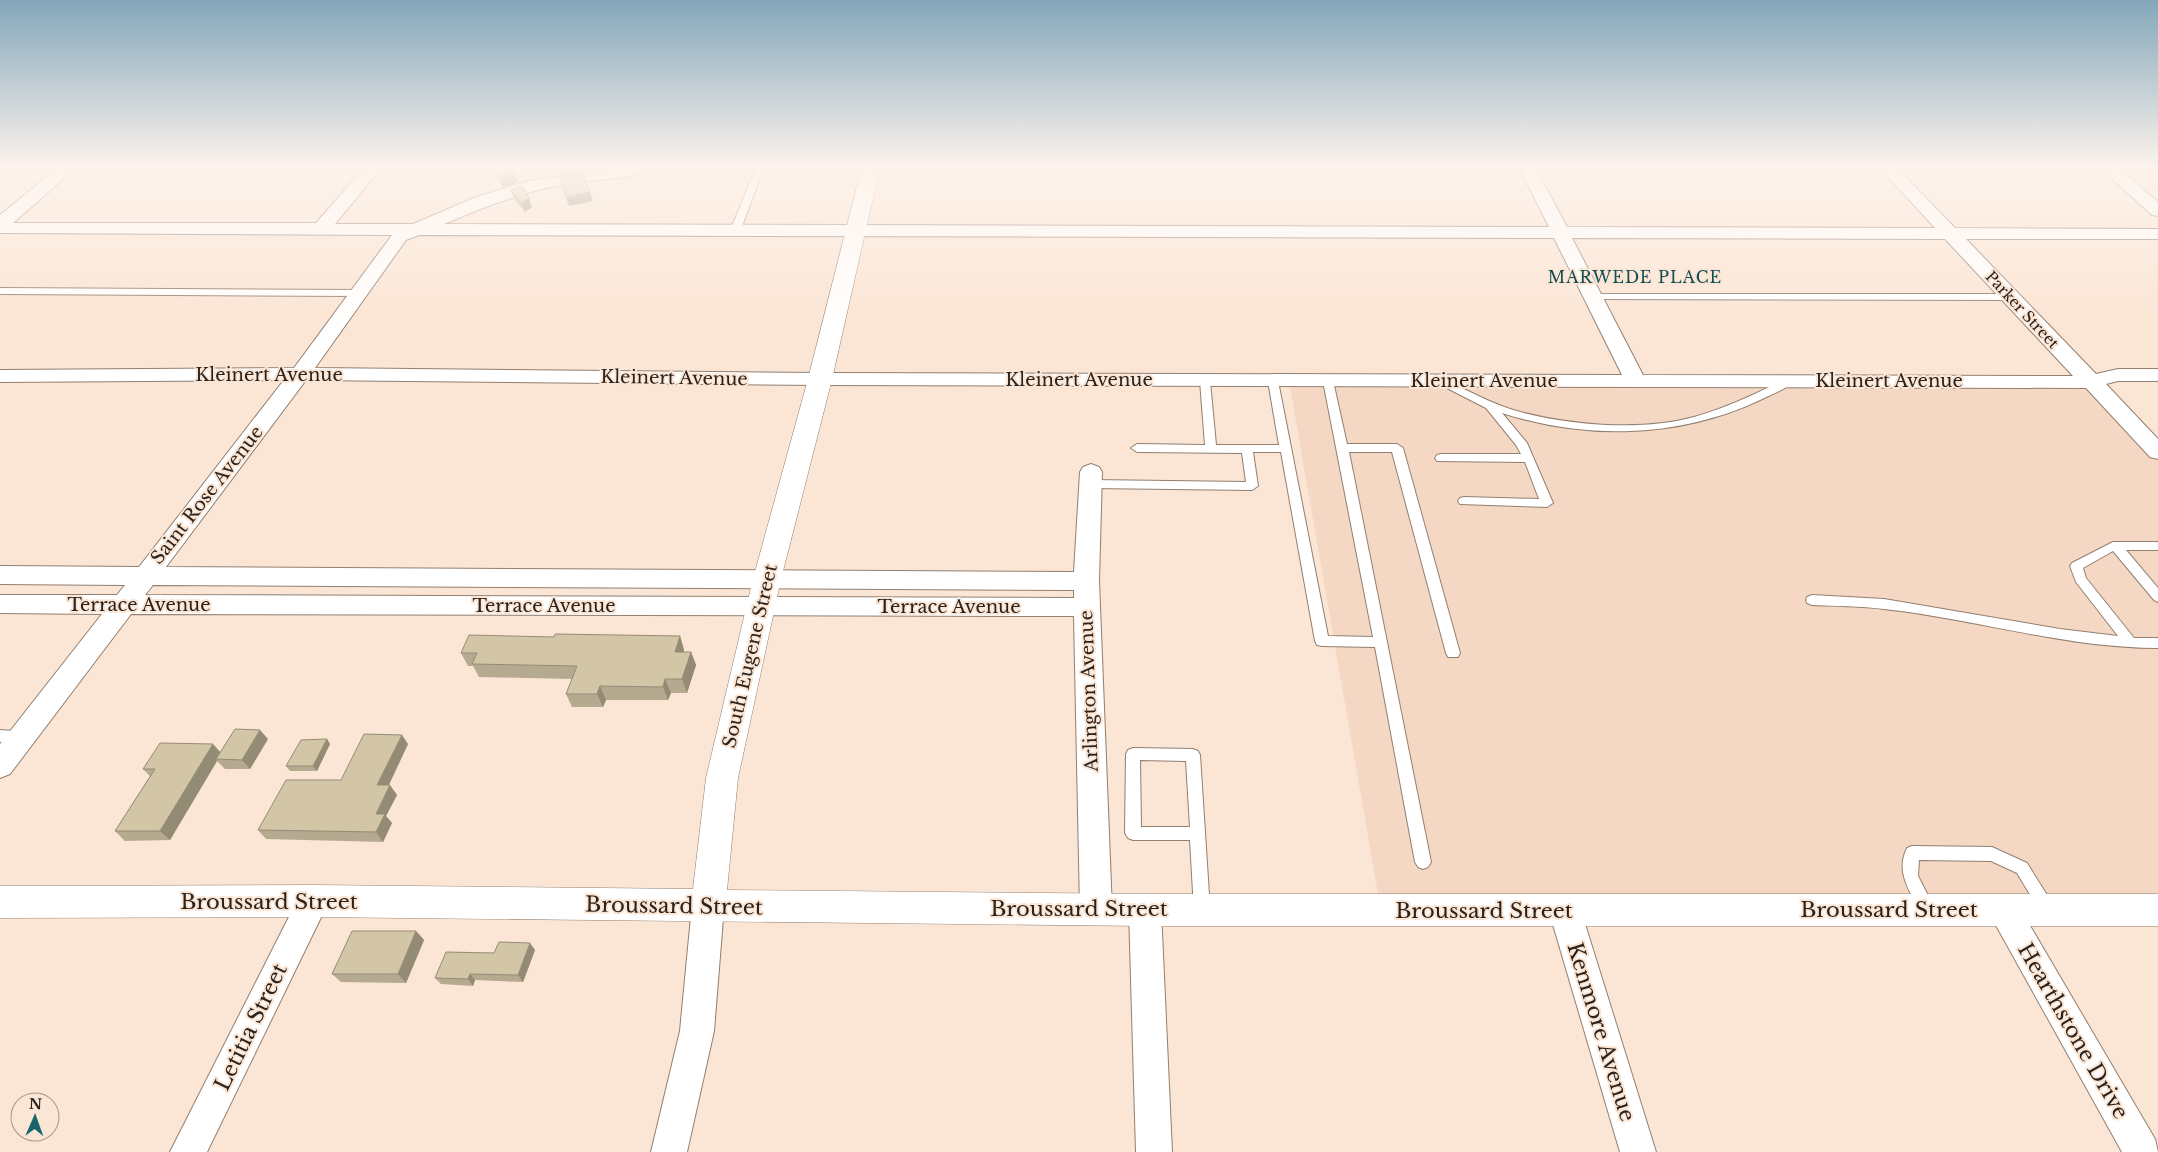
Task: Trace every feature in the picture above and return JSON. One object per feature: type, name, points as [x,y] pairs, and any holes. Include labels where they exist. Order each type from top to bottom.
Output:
[{"type":"street","points":[[322,228],[328,221]]},
{"type":"street","points":[[416,228],[434,221]]},
{"type":"street","name":"South Eugene Street","points":[[669,1152],[698,1031],[708,906],[722,778],[763,593],[820,379],[858,221]]},
{"type":"street","points":[[1555,221],[1636,381]]},
{"type":"street","name":"Parker Street","points":[[1938,221],[2089,382],[2158,452]]},
{"type":"street","points":[[0,226],[2158,234]]},
{"type":"street","name":"Saint Rose Avenue","points":[[0,766],[11,736],[122,605],[300,374],[400,236],[416,228]]},
{"type":"street","name":"Kleinert Avenue","points":[[0,376],[300,374],[1204,381],[2089,382],[2118,375],[2158,375]]},
{"type":"street","name":"Arlington Avenue","points":[[1092,478],[1087,594],[1096,910]]},
{"type":"street","name":"Terrace Avenue","points":[[0,575],[144,576],[763,593]]},
{"type":"street","name":"Terrace Avenue","points":[[0,604],[122,605],[763,593],[1087,594]]},
{"type":"street","name":"Broussard Street","points":[[0,902],[313,901],[1096,910],[2158,910]]},
{"type":"street","name":"Letitia Street","points":[[188,1152],[313,901]]},
{"type":"street","points":[[1145,910],[1154,1152]]},
{"type":"street","name":"Hearthstone Drive","points":[[2004,910],[2142,1152]]},
{"type":"street","name":"Kenmore Avenue","points":[[1564,911],[1638,1152]]},
{"type":"lane","points":[[736,229],[739,221]]},
{"type":"lane","points":[[0,291],[360,293]]},
{"type":"lane","points":[[1594,297],[2010,297]]},
{"type":"lane","points":[[1204,381],[1211,449]]},
{"type":"lane","points":[[1273,381],[1322,641],[1380,642]]},
{"type":"lane","points":[[1328,381],[1423,862]]},
{"type":"lane","points":[[1441,381],[1488,405],[1523,416],[1585,426],[1650,427],[1684,423],[1741,405],[1790,381]]},
{"type":"lane","points":[[1464,501],[1547,503],[1521,443],[1488,405]]},
{"type":"lane","points":[[1137,448],[1286,448]]},
{"type":"lane","points":[[1342,448],[1397,448],[1453,653]]},
{"type":"lane","points":[[1092,478],[1252,486],[1247,449]]},
{"type":"lane","points":[[1441,458],[1529,458]]},
{"type":"lane","points":[[2130,642],[2080,578],[2076,566],[2116,546],[2158,546]]},
{"type":"lane","points":[[2116,546],[2158,597]]},
{"type":"lane","points":[[1812,600],[1884,604],[2060,634],[2130,642],[2158,643]]},
{"type":"lane","points":[[1198,834],[1132,833],[1133,754],[1194,755],[1202,910]]},
{"type":"lane","points":[[1927,910],[1910,876],[1912,853],[1992,854],[2022,868],[2048,910]]},
{"type":"shaded area","points":[[1289,381],[2089,382],[2158,452],[2158,912],[1381,911]]},
{"type":"building","points":[[555,634],[680,636],[675,652],[691,652],[682,679],[665,679],[663,687],[600,686],[597,694],[566,694],[577,666],[472,664],[477,653],[461,653],[469,635],[554,637]]},
{"type":"building","points":[[235,729],[260,730],[242,760],[216,759]]},
{"type":"building","points":[[364,734],[402,735],[377,785],[390,785],[376,814],[385,814],[376,832],[258,830],[286,780],[341,780]]},
{"type":"building","points":[[327,739],[313,766],[286,766],[301,740]]},
{"type":"building","points":[[160,743],[213,744],[160,831],[115,831],[155,769],[143,769]]},
{"type":"building","points":[[352,931],[416,931],[398,974],[332,974]]},
{"type":"building","points":[[499,942],[530,943],[518,975],[470,974],[468,979],[435,978],[446,952],[494,953]]},
{"type":"district","name":"MARWEDE PLACE","points":[[1635,277]]}]
